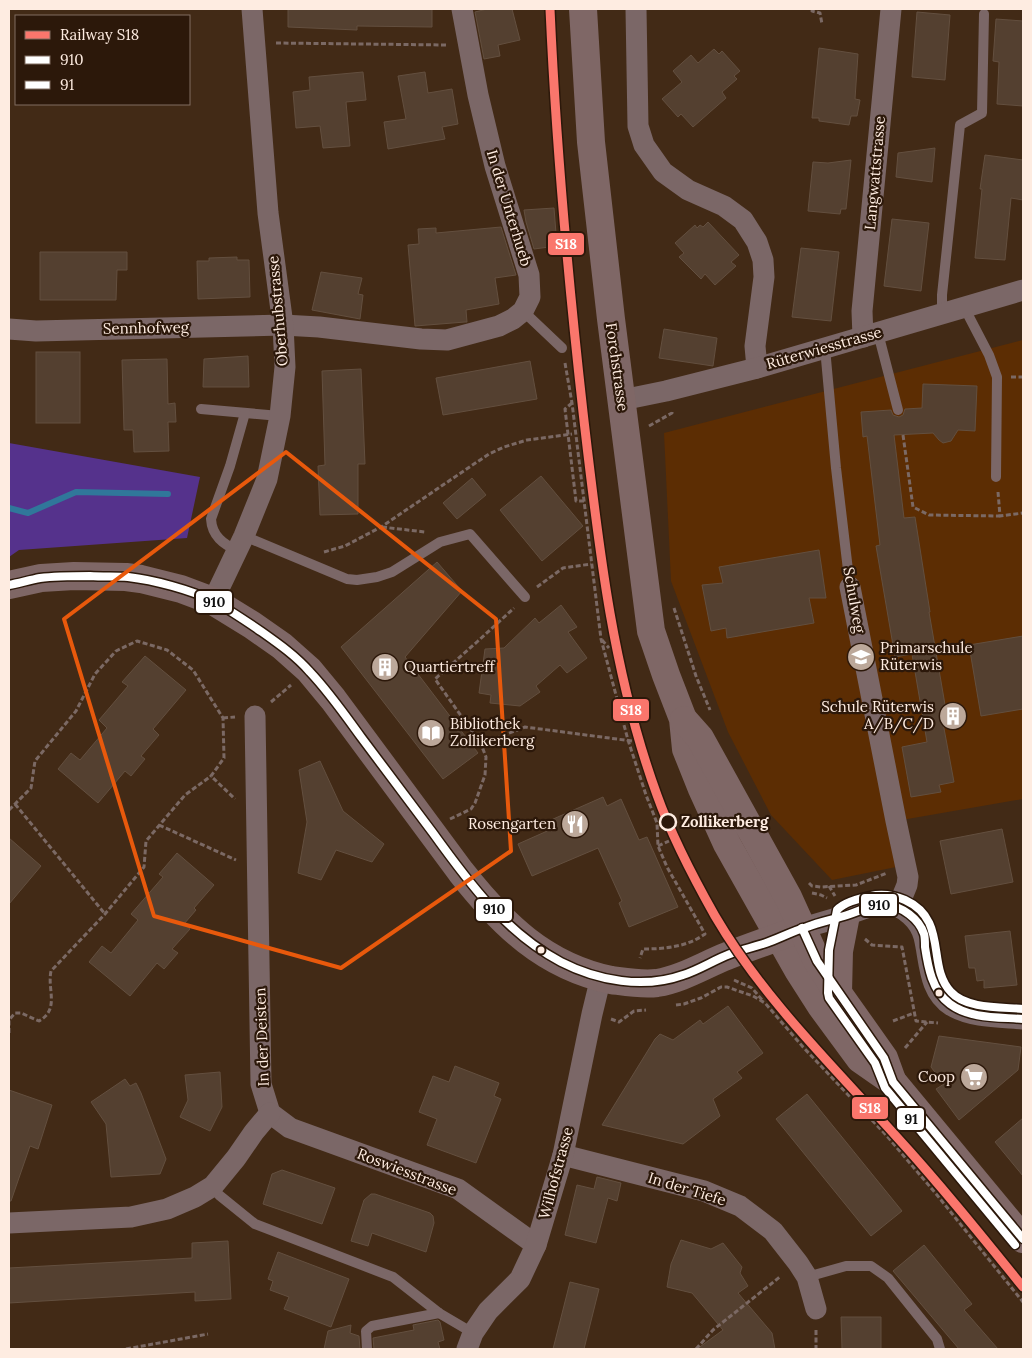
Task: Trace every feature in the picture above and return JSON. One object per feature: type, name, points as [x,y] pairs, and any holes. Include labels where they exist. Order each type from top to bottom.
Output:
[{"type":"main road","name":"Forchstrasse","points":[[583,9],[592,142],[611,318],[651,631],[666,675],[683,719],[700,738],[788,897],[791,932],[821,1006],[860,1059],[893,1082],[1023,1239]]},
{"type":"main road","points":[[9,585],[41,578],[74,576],[141,579],[181,588],[213,602],[252,625],[282,646],[308,670],[333,699],[482,899],[503,921],[540,951],[584,973],[629,983],[655,983],[698,970],[726,956],[791,932]]},
{"type":"main road","points":[[838,993],[842,902]]},
{"type":"main road","name":"Forchstrasse","points":[[791,932],[816,961],[884,1058],[893,1082]]},
{"type":"street","name":"Oberhubstrasse","points":[[213,602],[241,544],[267,479],[280,416],[285,367],[283,325],[268,213],[252,9]]},
{"type":"street","name":"In der Unterhueb","points":[[462,9],[478,95],[495,166],[529,274],[530,297],[523,311]]},
{"type":"street","points":[[636,9],[638,126],[644,145],[663,172],[688,190],[724,206],[743,220],[757,242],[764,277],[755,346],[757,368]]},
{"type":"street","name":"Langwattstrasse","points":[[871,335],[862,311],[891,9]]},
{"type":"street","name":"Rüterwiesstrasse","points":[[622,400],[757,368],[1023,290]]},
{"type":"street","points":[[283,325],[447,340],[499,326],[523,311]]},
{"type":"street","name":"Sennhofweg","points":[[9,329],[36,331],[283,325]]},
{"type":"street","name":"Schulweg","points":[[850,587],[908,877],[898,907]]},
{"type":"street","name":"In der Deisten","points":[[255,716],[261,1084],[270,1112]]},
{"type":"street","points":[[791,932],[842,902],[872,905],[887,904],[898,907],[914,918],[924,936],[930,973],[942,997],[952,1006],[970,1014],[1023,1019]]},
{"type":"street","name":"Wilhofstrasse","points":[[470,1341],[488,1311],[520,1279],[536,1244],[563,1155],[592,1014],[602,978]]},
{"type":"street","points":[[9,1223],[131,1217],[167,1209],[195,1197],[213,1186],[270,1112]]},
{"type":"street","name":"Roswiesstrasse","points":[[270,1112],[290,1128],[458,1189],[536,1244]]},
{"type":"street","name":"In der Tiefe","points":[[563,1155],[704,1191],[740,1206],[773,1231],[802,1270],[816,1309]]},
{"type":"lane","points":[[942,314],[942,295],[960,125],[982,113],[984,14]]},
{"type":"lane","points":[[964,307],[989,356],[997,377],[996,477]]},
{"type":"lane","points":[[523,311],[562,348]]},
{"type":"lane","points":[[871,335],[898,410]]},
{"type":"lane","name":"Schulweg","points":[[825,348],[836,468],[850,587]]},
{"type":"lane","points":[[200,409],[280,416]]},
{"type":"lane","points":[[245,413],[230,466],[211,519],[211,527],[226,545],[241,544],[299,559],[347,579],[357,580],[377,578],[392,572],[440,542],[470,534],[525,597]]},
{"type":"lane","points":[[213,1186],[219,1195],[254,1224],[393,1277],[439,1313],[470,1341]]},
{"type":"lane","points":[[802,1270],[871,1266],[888,1278],[937,1339],[940,1349]]},
{"type":"lane","points":[[367,1349],[366,1331],[372,1326],[439,1313]]},
{"type":"path","points":[[813,9],[812,11],[820,12],[822,24]]},
{"type":"path","points":[[255,42],[468,45]]},
{"type":"path","points":[[562,348],[572,403],[601,639],[646,795],[658,824],[658,846],[667,867],[704,934],[684,944],[661,949],[643,950],[640,958]]},
{"type":"path","points":[[572,403],[565,409],[570,434],[576,501],[584,501]]},
{"type":"path","points":[[649,426],[672,413]]},
{"type":"path","points":[[299,559],[345,546],[381,527],[489,454],[527,440],[570,434]]},
{"type":"path","points":[[903,435],[913,507],[929,515],[1000,516],[1023,513]]},
{"type":"path","points":[[996,477],[1000,516]]},
{"type":"path","points":[[429,829],[472,809],[485,775],[486,758],[481,744],[435,679],[478,642],[525,597],[563,568],[591,564]]},
{"type":"path","points":[[674,606],[696,676],[710,711]]},
{"type":"path","points":[[601,639],[608,648]]},
{"type":"path","points":[[9,810],[31,788],[35,762],[76,711],[95,674],[116,651],[137,641],[167,650],[193,670],[223,718],[224,758],[211,776],[185,795],[146,840],[144,867],[105,914],[51,971],[52,1001],[45,1017],[39,1021],[20,1013],[14,1013],[9,1020],[9,1033]]},
{"type":"path","points":[[481,744],[525,726],[630,741]]},
{"type":"path","points":[[211,776],[256,819]]},
{"type":"path","points":[[15,804],[105,914]]},
{"type":"path","points":[[159,825],[257,870]]},
{"type":"path","points":[[658,846],[669,841]]},
{"type":"path","points":[[808,882],[812,886],[856,885],[887,873],[907,884]]},
{"type":"path","points":[[842,902],[856,885]]},
{"type":"path","points":[[829,886],[842,902]]},
{"type":"path","points":[[807,891],[842,902]]},
{"type":"path","points":[[721,987],[727,987],[753,996],[765,1003],[803,1047],[886,1135],[1023,1302]]},
{"type":"path","points":[[605,1018],[619,1022],[634,1011],[653,1009]]},
{"type":"path","points":[[893,1021],[914,1013]]},
{"type":"path","points":[[905,1048],[927,1022]]},
{"type":"path","points":[[696,1349],[713,1330],[802,1270]]},
{"type":"path","points":[[126,1349],[208,1334]]},
{"type":"highlighted area","points":[[286,452],[496,619],[511,851],[341,968],[154,916],[64,619]]},
{"type":"shaded area","name":"Primarschule Rüterwis","points":[[1023,340],[1023,799],[896,821],[906,865],[832,880],[771,815],[728,732],[671,581],[664,433]]},
{"type":"shaded area","points":[[9,443],[200,477],[187,538],[19,550],[9,557]]},
{"type":"building","points":[[288,9],[432,9],[432,27],[357,26],[357,30],[288,27]]},
{"type":"building","points":[[487,9],[512,9],[520,40],[498,45],[500,56],[484,59],[475,12]]},
{"type":"building","points":[[917,12],[950,15],[945,80],[912,77]]},
{"type":"building","points":[[996,19],[1023,21],[1023,106],[997,104],[999,62],[993,61]]},
{"type":"building","points":[[819,48],[858,54],[855,99],[860,100],[857,116],[851,116],[849,125],[819,121],[819,118],[812,118]]},
{"type":"building","points":[[714,49],[719,54],[722,51],[740,71],[734,76],[737,79],[722,92],[726,98],[693,127],[681,114],[678,117],[662,99],[682,82],[673,71],[691,55],[698,63]]},
{"type":"building","points":[[363,72],[366,100],[346,102],[350,146],[323,148],[320,126],[296,128],[293,92],[310,90],[309,77]]},
{"type":"building","points":[[425,72],[428,93],[452,89],[458,124],[442,127],[445,139],[388,149],[384,122],[406,119],[398,76]]},
{"type":"building","points":[[935,148],[932,182],[896,177],[898,153]]},
{"type":"building","points":[[985,155],[1023,160],[1023,200],[1011,198],[1005,260],[975,258],[982,189],[980,189]]},
{"type":"building","points":[[851,160],[846,209],[841,209],[840,214],[808,211],[813,162],[828,163]]},
{"type":"building","points":[[554,208],[557,246],[534,249],[524,210]]},
{"type":"building","points":[[892,219],[929,223],[921,291],[884,286]]},
{"type":"building","points":[[708,222],[739,255],[731,262],[736,266],[715,285],[705,274],[701,279],[679,257],[684,253],[675,243],[695,225],[697,228],[700,225],[703,227]]},
{"type":"building","points":[[501,227],[516,275],[495,278],[499,304],[466,310],[467,322],[415,326],[408,245],[419,244],[418,229],[436,228],[436,233]]},
{"type":"building","points":[[801,248],[839,252],[831,321],[792,317]]},
{"type":"building","points":[[40,252],[127,252],[127,270],[117,270],[116,300],[40,300]]},
{"type":"building","points":[[237,257],[237,260],[249,260],[250,297],[198,299],[197,261],[209,261],[209,258]]},
{"type":"building","points":[[321,272],[362,278],[358,294],[363,295],[360,319],[312,310]]},
{"type":"building","points":[[664,329],[717,338],[713,366],[659,358]]},
{"type":"building","points":[[36,352],[80,352],[80,423],[36,423]]},
{"type":"building","points":[[248,356],[249,387],[203,387],[204,359]]},
{"type":"building","points":[[167,359],[168,404],[175,403],[176,422],[168,422],[169,451],[134,452],[133,430],[124,430],[122,360]]},
{"type":"building","points":[[530,361],[537,399],[443,415],[436,378]]},
{"type":"building","points":[[361,369],[365,464],[358,464],[358,514],[320,515],[318,466],[325,465],[322,371]]},
{"type":"building","points":[[923,384],[977,386],[975,431],[958,430],[951,441],[943,443],[933,433],[894,435],[904,518],[915,517],[948,722],[943,723],[954,782],[939,785],[941,792],[911,797],[902,747],[927,742],[912,654],[895,657],[876,546],[880,545],[867,436],[863,437],[861,412],[891,410],[893,415],[899,417],[903,415],[905,409],[922,408]]},
{"type":"building","points":[[541,476],[583,526],[542,561],[500,510]]},
{"type":"building","points":[[472,478],[486,495],[457,519],[443,503]]},
{"type":"building","points":[[819,550],[826,598],[809,598],[814,623],[727,638],[726,628],[711,631],[702,585],[723,583],[719,567]]},
{"type":"building","name":"Quartiertreff","points":[[437,562],[462,591],[405,657],[478,753],[443,779],[341,647]]},
{"type":"building","points":[[561,605],[577,627],[568,632],[587,658],[567,673],[560,665],[536,686],[540,692],[520,706],[490,703],[491,695],[479,693],[485,649],[504,648],[535,618],[539,623]]},
{"type":"building","points":[[1023,636],[1023,709],[981,716],[969,645]]},
{"type":"building","points":[[145,656],[186,690],[153,729],[159,735],[141,756],[145,759],[131,776],[125,771],[98,803],[58,769],[71,753],[80,760],[107,728],[99,720],[128,686],[122,682]]},
{"type":"building","points":[[320,761],[343,811],[384,844],[372,862],[336,850],[321,880],[298,873],[307,822],[299,770]]},
{"type":"building","points":[[603,797],[607,806],[621,799],[639,840],[647,837],[678,907],[629,927],[619,903],[622,901],[598,848],[532,876],[518,844],[554,828],[551,820]]},
{"type":"building","points":[[1002,829],[1013,882],[951,894],[940,841]]},
{"type":"building","points":[[9,838],[41,866],[9,904]]},
{"type":"building","points":[[177,853],[214,885],[194,908],[196,910],[184,924],[190,929],[172,949],[178,953],[164,969],[157,963],[130,996],[89,962],[102,946],[111,953],[138,920],[131,914],[163,877],[159,874]]},
{"type":"building","points":[[1010,931],[1017,985],[984,988],[984,980],[977,981],[975,968],[969,968],[965,936]]},
{"type":"building","points":[[728,1006],[763,1053],[737,1072],[742,1078],[713,1099],[720,1116],[683,1144],[602,1125],[655,1039],[660,1034],[673,1040],[700,1020],[703,1024]]},
{"type":"building","name":"Coop","points":[[939,1036],[1021,1047],[1018,1070],[959,1120],[936,1089],[944,1084],[931,1067]]},
{"type":"building","points":[[455,1066],[499,1083],[494,1096],[501,1099],[476,1163],[427,1145],[437,1119],[419,1112],[433,1076],[449,1082]]},
{"type":"building","points":[[220,1072],[222,1107],[210,1131],[180,1117],[188,1100],[185,1075]]},
{"type":"building","points":[[125,1079],[130,1086],[136,1083],[166,1159],[160,1174],[111,1177],[106,1124],[91,1102]]},
{"type":"building","points":[[9,1090],[52,1105],[38,1149],[30,1146],[11,1201],[9,1201]]},
{"type":"building","points":[[807,1094],[902,1211],[871,1236],[776,1119]]},
{"type":"building","points":[[1023,1118],[1023,1176],[995,1142]]},
{"type":"building","points":[[282,1170],[335,1188],[322,1224],[263,1204],[272,1174]]},
{"type":"building","points":[[597,1177],[621,1183],[617,1201],[608,1198],[596,1243],[565,1235],[577,1185],[594,1189]]},
{"type":"building","points":[[371,1194],[430,1213],[433,1216],[434,1223],[426,1252],[372,1233],[368,1246],[351,1241],[364,1200]]},
{"type":"building","points":[[681,1240],[711,1249],[723,1243],[742,1267],[740,1273],[748,1286],[738,1293],[772,1333],[775,1349],[697,1349],[723,1330],[692,1293],[667,1287],[671,1264]]},
{"type":"building","points":[[228,1241],[231,1299],[195,1301],[195,1292],[9,1303],[9,1268],[192,1258],[192,1243]]},
{"type":"building","points":[[924,1245],[972,1304],[964,1310],[998,1349],[959,1349],[893,1271]]},
{"type":"building","points":[[278,1252],[349,1279],[331,1327],[284,1309],[289,1297],[270,1290],[273,1281],[268,1279]]},
{"type":"building","points":[[570,1282],[599,1289],[584,1349],[553,1349]]},
{"type":"building","points":[[841,1317],[881,1317],[881,1349],[842,1349]]},
{"type":"building","points":[[438,1320],[444,1340],[438,1342],[440,1349],[374,1349],[373,1338],[414,1330],[413,1325]]},
{"type":"building","points":[[351,1325],[350,1333],[359,1336],[360,1349],[324,1349],[328,1331]]},
{"type":"waterway","points":[[9,508],[28,513],[76,492],[168,494]]},
{"type":"rail line","name":"S18","points":[[550,9],[559,161],[568,261],[583,412],[601,557],[618,654],[629,701],[657,795],[676,841],[699,887],[734,946],[755,975],[799,1030],[928,1172],[1023,1287]]},
{"type":"transit line","name":"910","points":[[9,585],[59,576],[138,578],[172,586],[204,597],[226,608],[250,624],[293,655],[324,688],[460,870],[506,922],[541,950],[575,969],[621,981],[653,982],[668,979],[689,973],[730,954],[766,943],[797,930],[870,907],[886,905],[898,908],[909,914],[922,928],[929,970],[935,986],[950,1004],[976,1015],[1023,1019]]},
{"type":"transit line","name":"91","points":[[1015,1245],[885,1088],[875,1063],[829,998],[829,950],[837,910],[850,902],[876,895],[898,897],[905,900],[919,909],[927,919],[932,931],[939,969],[951,992],[966,1002],[1023,1009]]},
{"type":"transit line","name":"910","points":[[802,928],[817,961],[884,1058],[893,1082],[1023,1239]]},
{"type":"place","name":"Primarschule Rüterwis","points":[[861,657]]},
{"type":"place","name":"Quartiertreff","points":[[385,667]]},
{"type":"place","name":"Schule Rüterwis A/B/C/D","points":[[953,716]]},
{"type":"place","name":"Bibliothek Zollikerberg","points":[[431,733]]},
{"type":"place","name":"Zollikerberg","points":[[668,822]]},
{"type":"place","name":"Rosengarten","points":[[575,824]]},
{"type":"place","name":"Coop","points":[[974,1077]]}]
